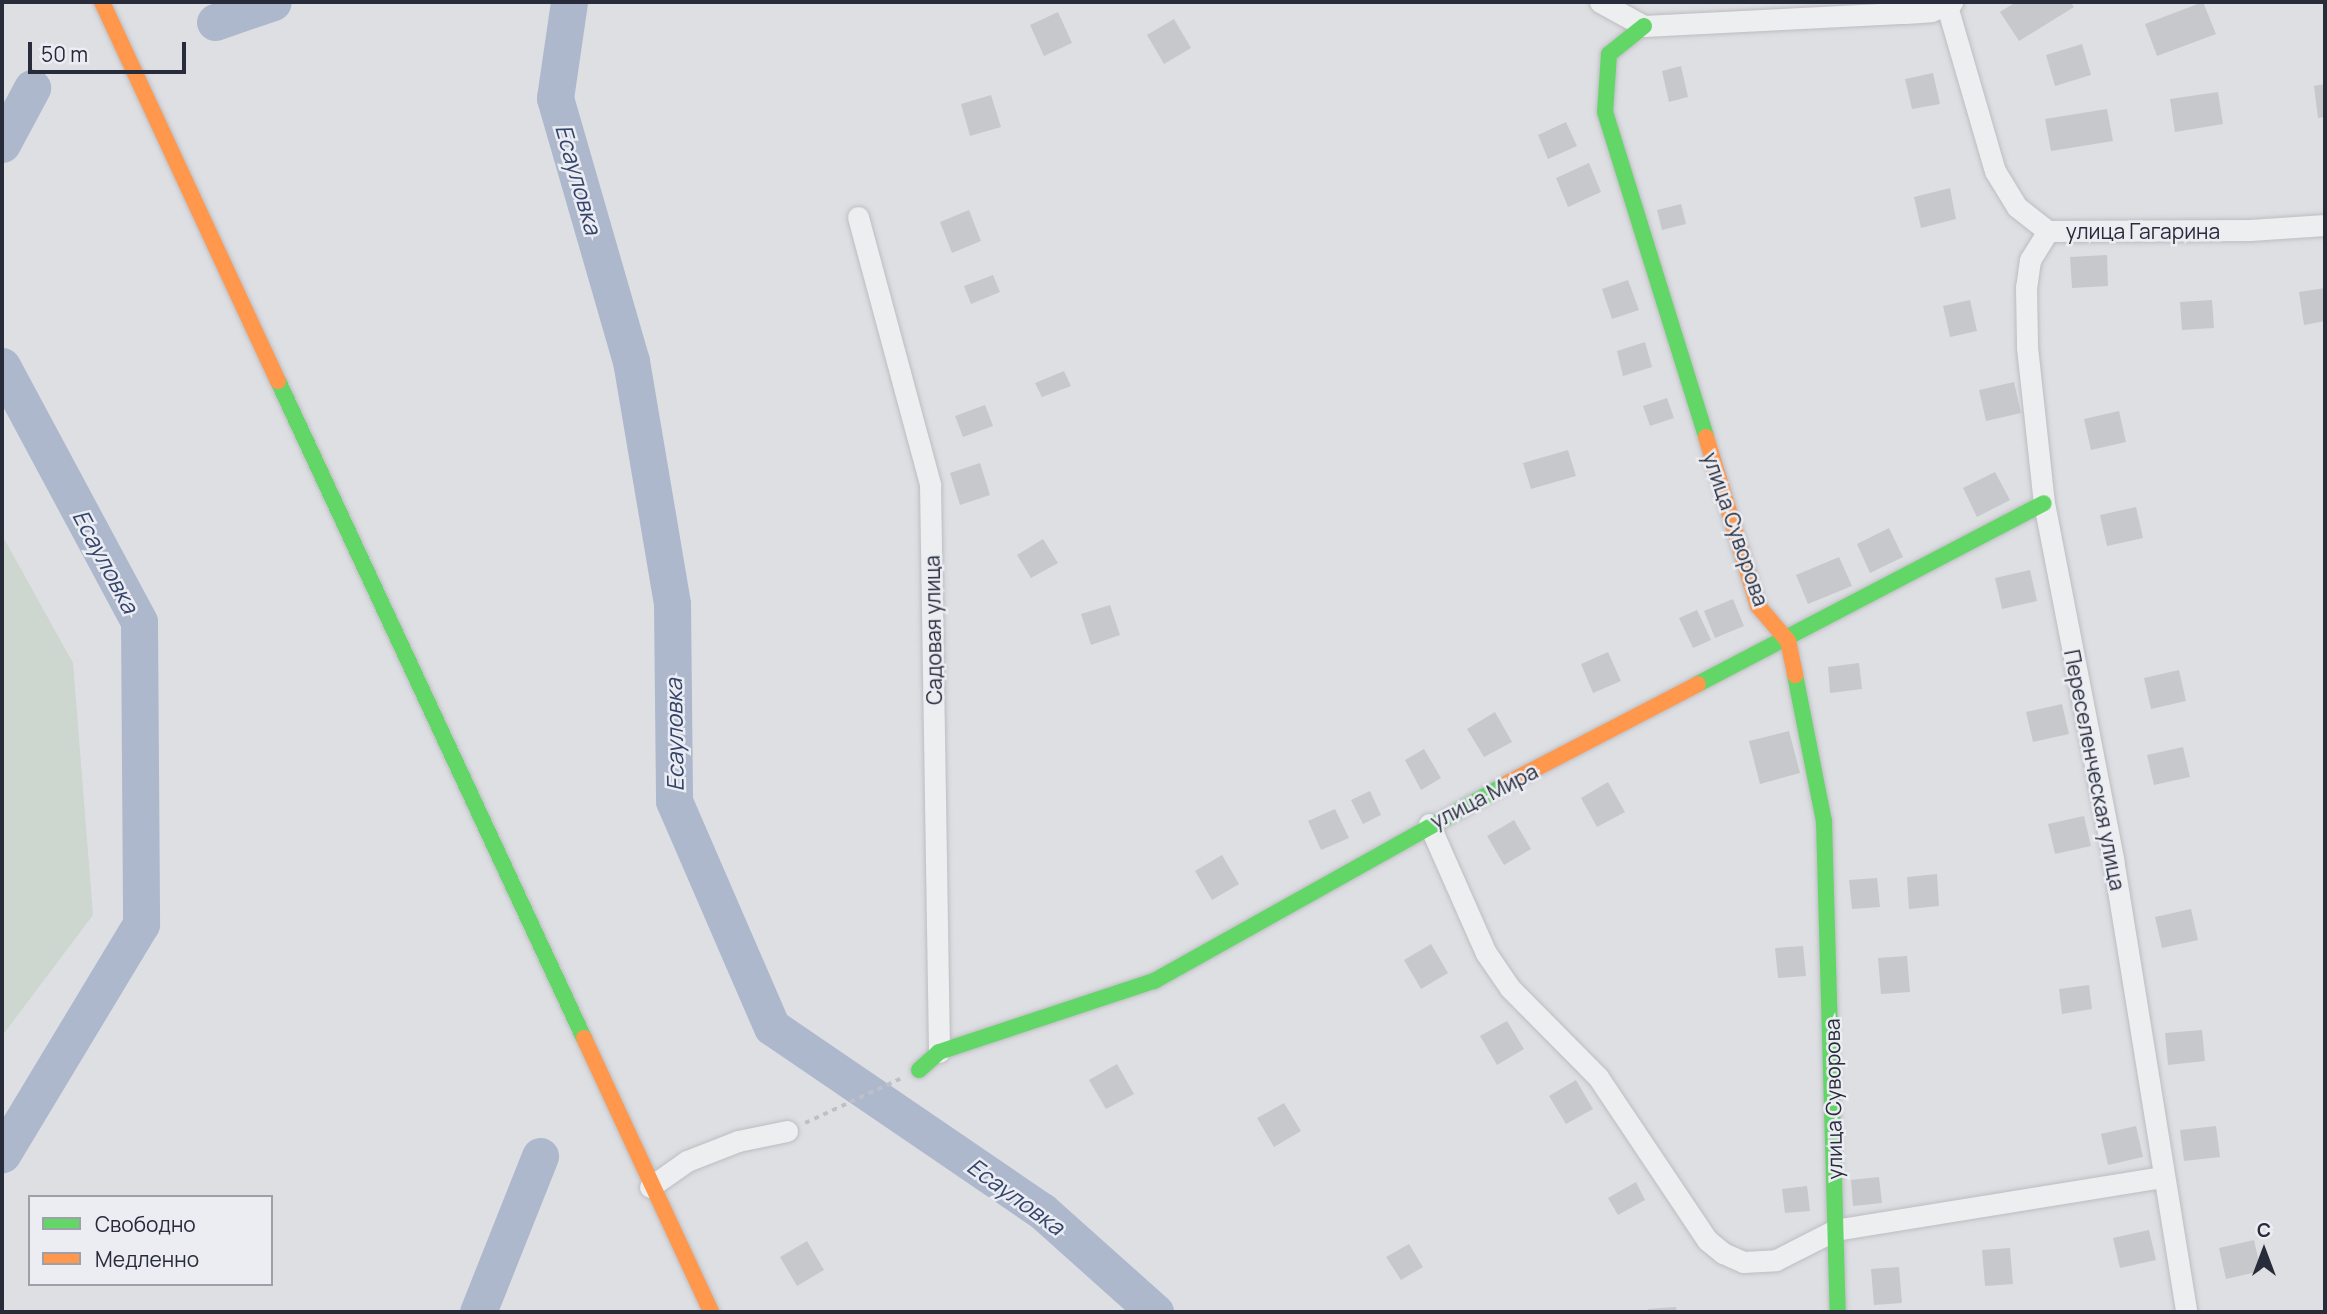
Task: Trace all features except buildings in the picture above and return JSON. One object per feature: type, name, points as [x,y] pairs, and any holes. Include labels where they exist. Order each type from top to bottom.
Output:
[{"type":"street","points":[[102,2],[650,1187],[711,1312]]},
{"type":"street","points":[[1600,2],[1644,26],[1905,13],[1950,4]]},
{"type":"street","name":"улица Гагарина","points":[[1950,4],[1998,179],[2030,220],[2048,231],[2250,230],[2325,225]]},
{"type":"street","name":"улица Суворова","points":[[1644,26],[1609,54],[1605,112],[1758,606],[1788,641],[1826,841],[1838,1312]]},
{"type":"street","name":"Садовая улица","points":[[859,217],[930,484],[939,1052]]},
{"type":"street","name":"Переселенческая улица","points":[[2048,231],[2030,260],[2026,287],[2027,347],[2044,503],[2113,859],[2162,1177],[2186,1312]]},
{"type":"street","name":"улица Мира","points":[[919,1070],[939,1052],[1154,981],[1429,824],[1788,641],[2044,503]]},
{"type":"street","points":[[1429,824],[1486,953],[1510,988],[1598,1077],[1707,1240],[1743,1262],[1763,1262],[1789,1256],[1835,1230],[1946,1208],[2162,1177]]},
{"type":"street","points":[[650,1187],[687,1161],[738,1141],[787,1132]]},
{"type":"path","points":[[787,1132],[919,1070]]},
{"type":"shaded area","points":[[2,535],[73,663],[93,915],[2,1036]]},
{"type":"waterway","name":"Есауловка","points":[[215,22],[273,2]]},
{"type":"waterway","name":"Есауловка","points":[[569,2],[555,98],[631,361],[672,604],[674,801],[772,1027],[1042,1211],[1155,1312]]},
{"type":"waterway","name":"Есауловка","points":[[2,144],[32,88]]},
{"type":"waterway","name":"Есауловка","points":[[2,366],[139,622],[141,924],[2,1154]]},
{"type":"waterway","name":"Есауловка","points":[[478,1312],[540,1156]]},
{"type":"traffic: fast","points":[[1644,26],[1609,54],[1605,112],[1706,437]]},
{"type":"traffic: fast","points":[[278,381],[584,1038]]},
{"type":"traffic: fast","points":[[1698,684],[2044,503]]},
{"type":"traffic: fast","points":[[1795,675],[1824,821],[1838,1312]]},
{"type":"traffic: fast","points":[[919,1070],[939,1052],[1154,981],[1508,783]]},
{"type":"traffic: slow","points":[[102,2],[278,381]]},
{"type":"traffic: slow","points":[[1706,437],[1758,606],[1788,641],[1795,675]]},
{"type":"traffic: slow","points":[[1508,783],[1698,684]]},
{"type":"traffic: slow","points":[[584,1038],[711,1312]]}]
